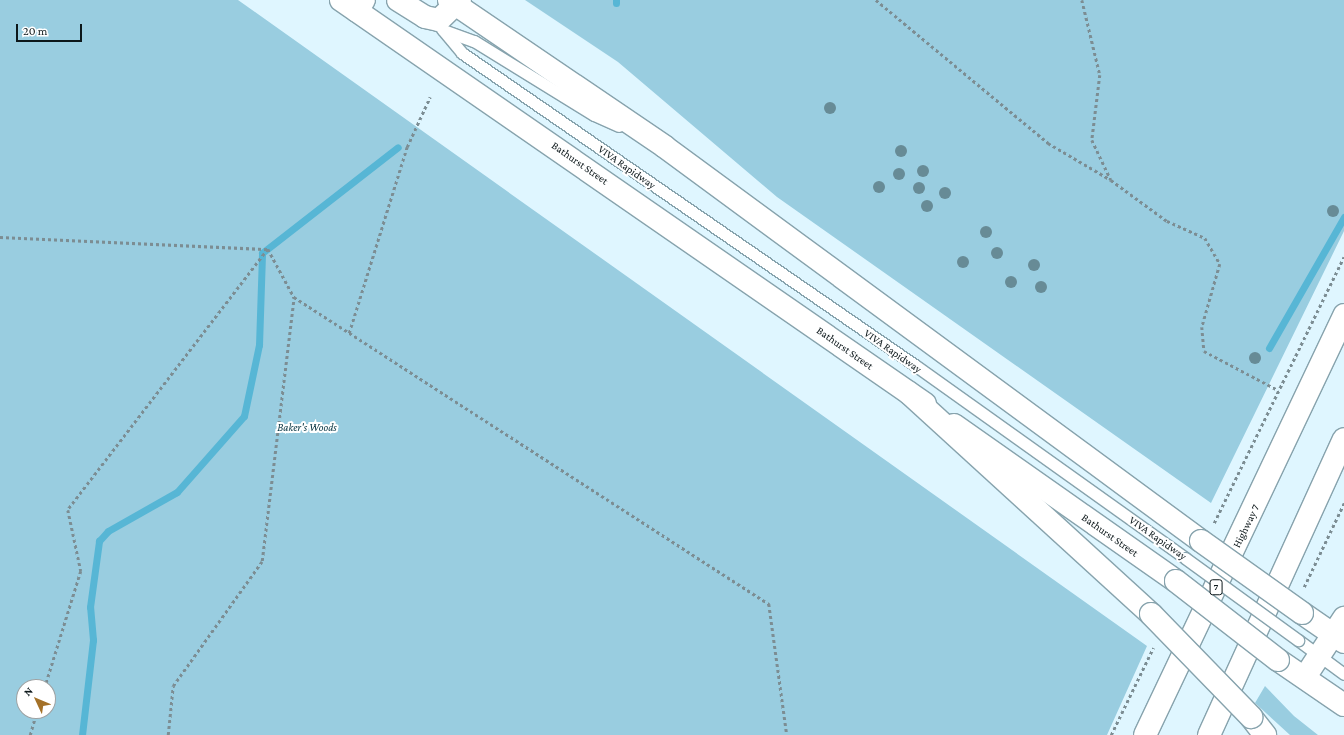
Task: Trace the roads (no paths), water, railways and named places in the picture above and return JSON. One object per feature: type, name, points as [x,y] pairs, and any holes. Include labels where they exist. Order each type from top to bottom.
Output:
[{"type":"main road","points":[[398,0],[420,9],[439,20],[455,2],[665,147],[1205,536],[1302,613],[1340,631],[1319,656],[1305,677]]},
{"type":"main road","name":"Bathurst Street","points":[[354,4],[1176,581],[1278,660],[1344,705]]},
{"type":"main road","name":"Highway 7","points":[[1145,735],[1256,506],[1344,315]]},
{"type":"main road","points":[[909,393],[1151,614],[1251,717],[1265,735]]},
{"type":"main road","points":[[1209,735],[1344,439]]},
{"type":"lane","name":"VIVA Rapidway","points":[[420,9],[442,29],[462,53],[916,366],[1185,558],[1344,674]]},
{"type":"lane","name":"VIVA Rapidway","points":[[442,29],[474,41],[594,115],[665,147]]},
{"type":"waterway","points":[[82,735],[93,640],[90,607],[99,541],[108,531],[177,492],[244,416],[259,345],[262,253],[398,147]]},
{"type":"waterway","points":[[1269,348],[1344,217]]},
{"type":"park label","name":"Baker's Woods","points":[[307,427]]}]
